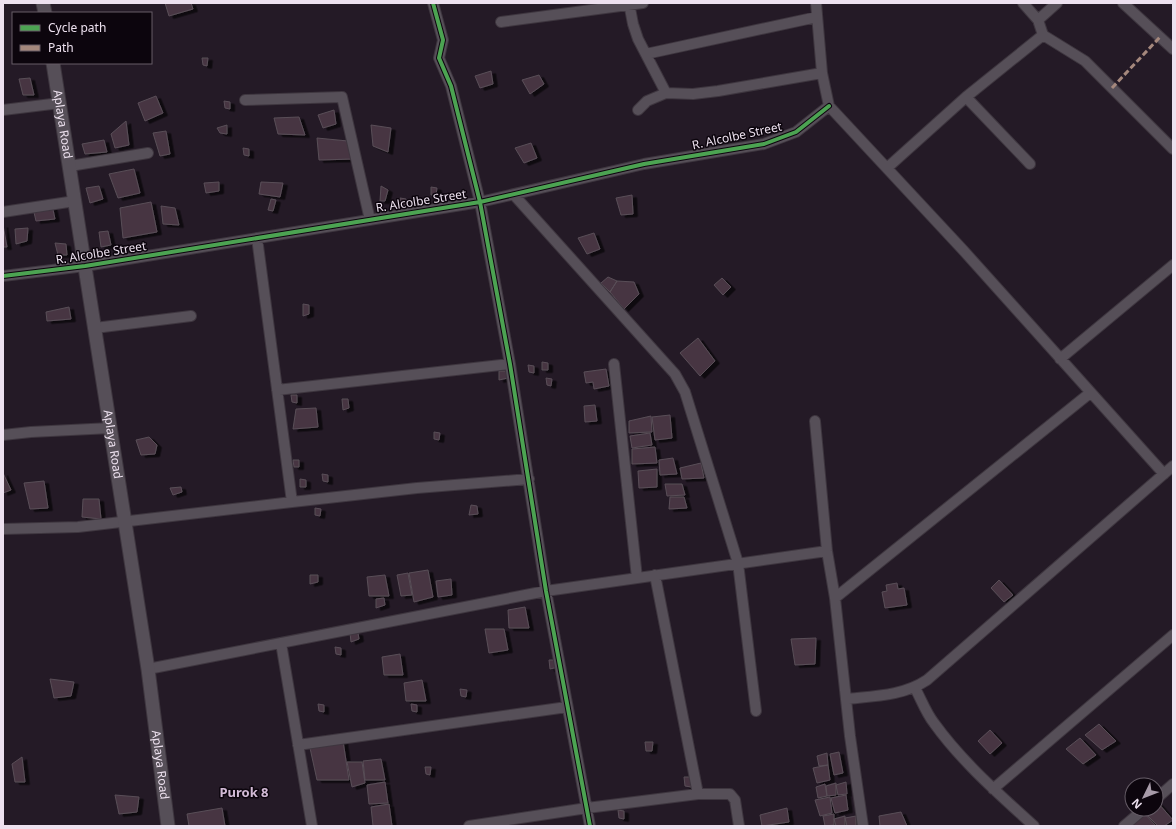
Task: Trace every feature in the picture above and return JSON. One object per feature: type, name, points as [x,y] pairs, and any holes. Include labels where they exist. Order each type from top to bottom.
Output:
[{"type":"street","points":[[433,3],[443,40],[439,58],[451,86],[480,202],[510,364],[546,591],[590,826]]},
{"type":"street","points":[[501,22],[643,3]]},
{"type":"street","points":[[816,3],[822,73],[829,106],[1164,474]]},
{"type":"street","points":[[1023,3],[1038,20],[1043,35],[1085,62],[1173,149]]},
{"type":"street","points":[[1038,20],[1056,3]]},
{"type":"street","points":[[1123,3],[1173,49]]},
{"type":"street","points":[[629,4],[633,24],[646,54],[666,93]]},
{"type":"street","points":[[646,54],[817,17]]},
{"type":"street","points":[[887,168],[966,97],[1043,35]]},
{"type":"street","name":"Aplaya Road","points":[[53,64],[86,266],[148,670],[168,826]]},
{"type":"street","points":[[638,110],[647,101],[666,93],[693,94],[718,91],[822,73]]},
{"type":"street","points":[[245,100],[342,96],[370,220]]},
{"type":"street","points":[[966,97],[1030,164]]},
{"type":"street","points":[[3,110],[60,103]]},
{"type":"street","name":"R. Alcolbe Street","points":[[3,276],[86,266],[480,202],[644,164],[764,144],[796,132],[829,106]]},
{"type":"street","points":[[70,166],[148,152]]},
{"type":"street","points":[[514,195],[679,381],[691,410],[738,563],[756,711]]},
{"type":"street","points":[[3,212],[75,201]]},
{"type":"street","points":[[257,238],[292,502]]},
{"type":"street","points":[[1060,359],[1173,265]]},
{"type":"street","points":[[95,328],[191,316]]},
{"type":"street","points":[[277,390],[510,364]]},
{"type":"street","points":[[614,364],[637,578]]},
{"type":"street","points":[[835,598],[1090,393]]},
{"type":"street","points":[[815,422],[827,551],[835,598],[846,699],[863,826]]},
{"type":"street","points":[[3,435],[111,428]]},
{"type":"street","points":[[846,699],[890,694],[915,688],[927,680],[1173,466]]},
{"type":"street","points":[[3,529],[78,527],[418,488],[529,480]]},
{"type":"street","points":[[148,670],[546,591],[827,551]]},
{"type":"street","points":[[655,575],[698,794]]},
{"type":"street","points":[[993,789],[1173,635]]},
{"type":"street","points":[[281,643],[312,826]]},
{"type":"street","points":[[915,688],[933,722],[954,748],[993,789],[1034,826]]},
{"type":"street","points":[[298,745],[568,707]]},
{"type":"street","points":[[1164,791],[1173,784]]},
{"type":"street","points":[[469,826],[587,808],[698,794],[730,794],[735,800],[739,826]]},
{"type":"street","points":[[1124,826],[1135,817]]},
{"type":"building","points":[[165,3],[191,3],[193,9],[169,16]]},
{"type":"building","points":[[202,58],[208,58],[207,66],[203,65]]},
{"type":"building","points":[[491,71],[493,84],[480,88],[475,76]]},
{"type":"building","points":[[539,75],[544,84],[530,94],[522,80]]},
{"type":"building","points":[[30,78],[34,95],[23,95],[19,79]]},
{"type":"building","points":[[156,96],[163,113],[145,121],[138,103]]},
{"type":"building","points":[[224,101],[230,102],[230,109],[225,108]]},
{"type":"building","points":[[334,110],[336,124],[323,128],[318,115]]},
{"type":"building","points":[[299,117],[305,135],[278,134],[274,118]]},
{"type":"building","points":[[126,121],[129,145],[115,148],[111,134]]},
{"type":"building","points":[[227,125],[227,134],[220,133],[217,128]]},
{"type":"building","points":[[371,125],[391,128],[388,152],[373,146]]},
{"type":"building","points":[[166,131],[170,154],[160,156],[153,133]]},
{"type":"building","points":[[317,138],[348,141],[354,159],[319,160]]},
{"type":"building","points":[[104,140],[107,152],[85,154],[82,144]]},
{"type":"building","points":[[531,143],[537,158],[524,163],[515,148]]},
{"type":"building","points":[[243,148],[249,149],[249,156],[244,155]]},
{"type":"building","points":[[134,169],[140,193],[118,198],[109,174]]},
{"type":"building","points":[[219,182],[219,191],[206,193],[204,183]]},
{"type":"building","points":[[261,182],[283,183],[280,197],[259,194]]},
{"type":"building","points":[[99,186],[103,199],[90,203],[86,188]]},
{"type":"building","points":[[381,186],[388,190],[385,201],[380,201]]},
{"type":"building","points":[[431,187],[437,188],[436,195],[431,195]]},
{"type":"building","points":[[632,195],[633,214],[621,215],[616,198]]},
{"type":"building","points":[[400,198],[406,199],[406,206],[401,205]]},
{"type":"building","points":[[271,199],[276,200],[273,211],[268,210]]},
{"type":"building","points":[[151,202],[157,232],[123,238],[120,208]]},
{"type":"building","points":[[52,205],[55,219],[36,221],[33,208]]},
{"type":"building","points":[[161,206],[175,208],[179,225],[163,224]]},
{"type":"building","points":[[3,225],[7,247],[3,247]]},
{"type":"building","points":[[28,228],[27,241],[16,244],[15,229]]},
{"type":"building","points":[[108,231],[111,245],[101,247],[99,232]]},
{"type":"building","points":[[594,233],[600,249],[587,254],[578,238]]},
{"type":"building","points":[[55,243],[66,244],[67,255],[58,255]]},
{"type":"building","points":[[608,277],[617,281],[610,292],[601,283]]},
{"type":"building","points":[[722,278],[731,287],[723,295],[714,285]]},
{"type":"building","points":[[617,281],[634,282],[639,294],[624,309],[610,292]]},
{"type":"building","points":[[303,304],[309,305],[309,314],[303,316]]},
{"type":"building","points":[[69,307],[71,319],[47,321],[46,312]]},
{"type":"building","points":[[698,338],[715,361],[700,376],[680,353]]},
{"type":"building","points":[[542,362],[548,363],[548,370],[542,370]]},
{"type":"building","points":[[528,365],[534,366],[534,373],[529,372]]},
{"type":"building","points":[[606,369],[609,386],[594,389],[593,382],[586,383],[584,372]]},
{"type":"building","points":[[499,371],[507,371],[508,378],[499,380]]},
{"type":"building","points":[[546,378],[552,379],[551,386],[547,385]]},
{"type":"building","points":[[291,395],[297,395],[297,403],[292,402]]},
{"type":"building","points":[[342,399],[348,399],[349,408],[343,410]]},
{"type":"building","points":[[595,405],[597,421],[585,422],[584,406]]},
{"type":"building","points":[[316,408],[318,427],[293,429],[296,409]]},
{"type":"building","points":[[670,415],[672,438],[655,440],[652,417]]},
{"type":"building","points":[[651,416],[652,432],[629,433],[629,421]]},
{"type":"building","points":[[434,432],[440,433],[439,440],[434,439]]},
{"type":"building","points":[[650,433],[652,445],[632,448],[630,436]]},
{"type":"building","points":[[149,437],[157,445],[155,454],[141,455],[136,440]]},
{"type":"building","points":[[655,447],[657,463],[632,464],[632,449]]},
{"type":"building","points":[[673,458],[677,474],[660,475],[659,460]]},
{"type":"building","points":[[293,460],[299,460],[299,467],[294,467]]},
{"type":"building","points":[[701,463],[704,478],[682,479],[680,468]]},
{"type":"building","points":[[657,469],[657,487],[639,488],[638,471]]},
{"type":"building","points":[[3,473],[11,490],[3,493]]},
{"type":"building","points":[[322,474],[328,475],[328,482],[323,481]]},
{"type":"building","points":[[300,479],[306,480],[306,487],[300,487]]},
{"type":"building","points":[[44,481],[48,508],[30,509],[24,483]]},
{"type":"building","points":[[665,484],[682,484],[685,495],[667,496]]},
{"type":"building","points":[[181,487],[182,492],[173,495],[170,488]]},
{"type":"building","points":[[670,497],[684,497],[687,508],[669,509]]},
{"type":"building","points":[[83,499],[99,499],[101,519],[82,517]]},
{"type":"building","points":[[471,505],[477,506],[478,514],[469,515]]},
{"type":"building","points":[[315,508],[321,509],[320,516],[315,515]]},
{"type":"building","points":[[428,570],[433,597],[414,602],[409,573]]},
{"type":"building","points":[[408,573],[412,595],[401,596],[397,575]]},
{"type":"building","points":[[310,575],[318,575],[318,582],[310,584]]},
{"type":"building","points":[[385,575],[389,596],[369,596],[367,577]]},
{"type":"building","points":[[451,579],[452,595],[438,597],[436,581]]},
{"type":"building","points":[[999,580],[1013,595],[1004,602],[991,588]]},
{"type":"building","points":[[897,583],[898,589],[904,588],[907,605],[885,608],[882,592],[887,591],[886,585]]},
{"type":"building","points":[[384,598],[385,605],[376,608],[376,599]]},
{"type":"building","points":[[525,607],[529,628],[509,628],[508,610]]},
{"type":"building","points":[[485,629],[504,629],[508,650],[489,653]]},
{"type":"building","points":[[350,633],[358,633],[359,639],[351,642]]},
{"type":"building","points":[[816,638],[815,664],[795,665],[791,639]]},
{"type":"building","points":[[335,647],[341,648],[341,655],[336,654]]},
{"type":"building","points":[[400,654],[403,675],[384,675],[382,657]]},
{"type":"building","points":[[549,660],[557,660],[558,667],[550,669]]},
{"type":"building","points":[[50,679],[74,682],[71,696],[54,698]]},
{"type":"building","points":[[422,680],[426,701],[406,701],[404,683]]},
{"type":"building","points":[[460,689],[467,690],[466,697],[461,696]]},
{"type":"building","points":[[318,704],[324,705],[324,712],[319,711]]},
{"type":"building","points":[[411,704],[417,705],[417,712],[412,711]]},
{"type":"building","points":[[1099,724],[1116,741],[1102,750],[1085,735]]},
{"type":"building","points":[[990,730],[1002,743],[990,754],[978,741]]},
{"type":"building","points":[[1080,738],[1096,755],[1083,764],[1066,749]]},
{"type":"building","points":[[343,741],[349,780],[317,780],[310,748]]},
{"type":"building","points":[[645,742],[653,742],[652,751],[646,751]]},
{"type":"building","points":[[839,752],[843,773],[834,775],[830,754]]},
{"type":"building","points":[[827,753],[828,765],[819,766],[817,756]]},
{"type":"building","points":[[22,757],[25,782],[15,782],[12,764]]},
{"type":"building","points":[[381,759],[385,780],[365,780],[363,761]]},
{"type":"building","points":[[347,762],[362,762],[365,783],[352,787]]},
{"type":"building","points":[[828,765],[830,780],[817,783],[813,768]]},
{"type":"building","points":[[425,767],[431,767],[430,775],[426,774]]},
{"type":"building","points":[[684,777],[692,777],[691,787],[685,786]]},
{"type":"building","points":[[385,782],[388,803],[369,804],[367,785]]},
{"type":"building","points":[[846,782],[847,794],[838,795],[836,785]]},
{"type":"building","points":[[836,783],[836,795],[827,796],[826,786]]},
{"type":"building","points":[[825,784],[827,796],[818,798],[816,787]]},
{"type":"building","points":[[115,795],[139,797],[137,812],[119,814]]},
{"type":"building","points":[[846,795],[848,810],[835,813],[831,798]]},
{"type":"building","points":[[830,797],[832,813],[820,816],[815,800]]},
{"type":"building","points":[[389,804],[392,826],[373,826],[371,807]]},
{"type":"building","points":[[222,808],[225,826],[189,826],[187,814]]},
{"type":"building","points":[[787,808],[789,822],[762,826],[760,815]]},
{"type":"building","points":[[618,810],[624,811],[624,819],[619,818]]},
{"type":"building","points":[[1164,810],[1173,820],[1164,826],[1158,826],[1149,817],[1164,817]]},
{"type":"building","points":[[901,812],[907,826],[880,826],[879,816]]},
{"type":"building","points":[[834,814],[834,825],[825,826],[823,816]]},
{"type":"building","points":[[845,816],[845,826],[836,826],[834,819]]},
{"type":"building","points":[[856,816],[856,826],[847,826],[845,818]]},
{"type":"building","points":[[1139,817],[1148,817],[1156,826],[1135,826],[1132,823]]},
{"type":"marked path","points":[[1112,88],[1160,37]]},
{"type":"cycle path","points":[[433,3],[443,40],[439,58],[451,86],[480,202],[510,364],[546,591],[590,826]]},
{"type":"cycle path","points":[[3,276],[85,266],[480,202],[644,164],[764,144],[796,132],[829,106]]},
{"type":"district","name":"Purok 8","points":[[244,792]]}]
